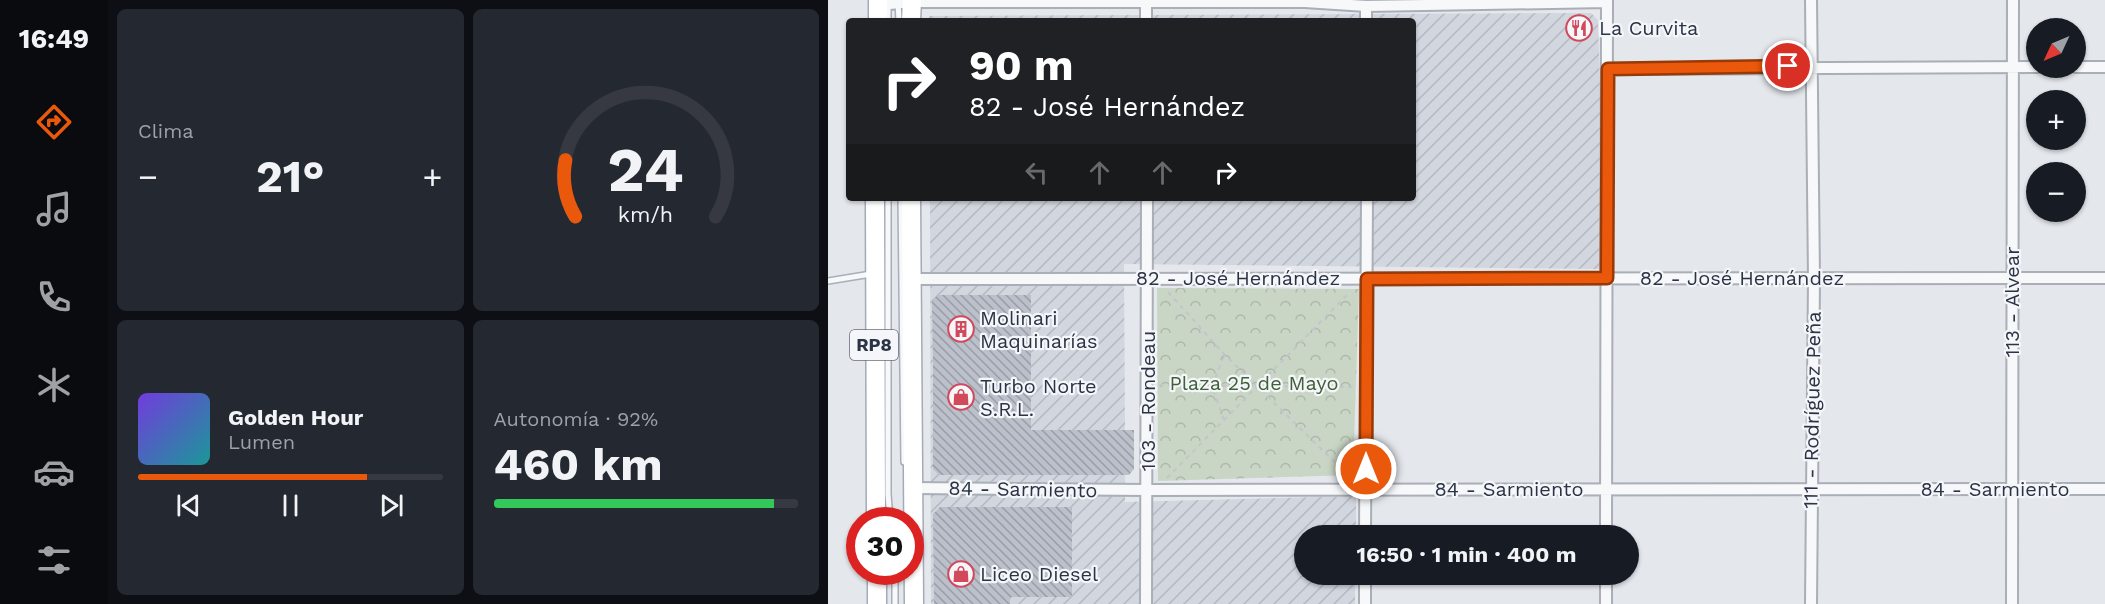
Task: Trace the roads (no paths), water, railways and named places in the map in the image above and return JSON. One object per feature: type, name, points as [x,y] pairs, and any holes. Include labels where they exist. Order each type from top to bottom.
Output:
[{"type":"main road","points":[[893,3],[907,18]]},
{"type":"main road","name":"RP8","points":[[875,201],[876,507]]},
{"type":"main road","name":"RP8","points":[[911,201],[908,487],[914,604]]},
{"type":"main road","points":[[877,585],[877,604]]},
{"type":"street","name":"111 - Rodríguez Peña","points":[[1811,0],[1814,279],[1811,604]]},
{"type":"street","name":"113 - Alvear","points":[[2012,604],[2013,0]]},
{"type":"street","points":[[893,3],[1146,4],[1305,1],[1366,6],[1607,1],[1606,525]]},
{"type":"street","points":[[1146,4],[1146,18]]},
{"type":"street","points":[[1366,6],[1366,18]]},
{"type":"street","points":[[1608,69],[1811,66],[2026,67]]},
{"type":"street","points":[[2086,67],[2105,67]]},
{"type":"street","name":"103 - Rondeau","points":[[1146,604],[1151,490],[1148,385],[1151,277],[1147,201]]},
{"type":"street","points":[[1365,525],[1367,201]]},
{"type":"street","name":"82 - José Hernández","points":[[911,279],[2105,278]]},
{"type":"street","name":"84 - Sarmiento","points":[[908,487],[1151,490],[2105,489]]},
{"type":"street","points":[[1365,585],[1365,604]]},
{"type":"street","points":[[1606,585],[1606,604]]},
{"type":"lane","points":[[889,18],[893,3]]},
{"type":"lane","points":[[893,3],[898,18]]},
{"type":"lane","points":[[888,201],[889,507]]},
{"type":"lane","points":[[900,201],[907,507]]},
{"type":"lane","points":[[828,280],[874,274]]},
{"type":"lane","points":[[895,585],[895,604]]},
{"type":"lane","points":[[907,585],[907,604]]},
{"type":"place","name":"La Curvita","points":[[1579,28]]},
{"type":"place","name":"Molinari Maquinarías","points":[[961,329]]},
{"type":"place","name":"Turbo Norte S.R.L.","points":[[961,397]]},
{"type":"place","name":"Liceo Diesel","points":[[961,574]]},
{"type":"park label","name":"Plaza 25 de Mayo","points":[[1254,383]]}]
